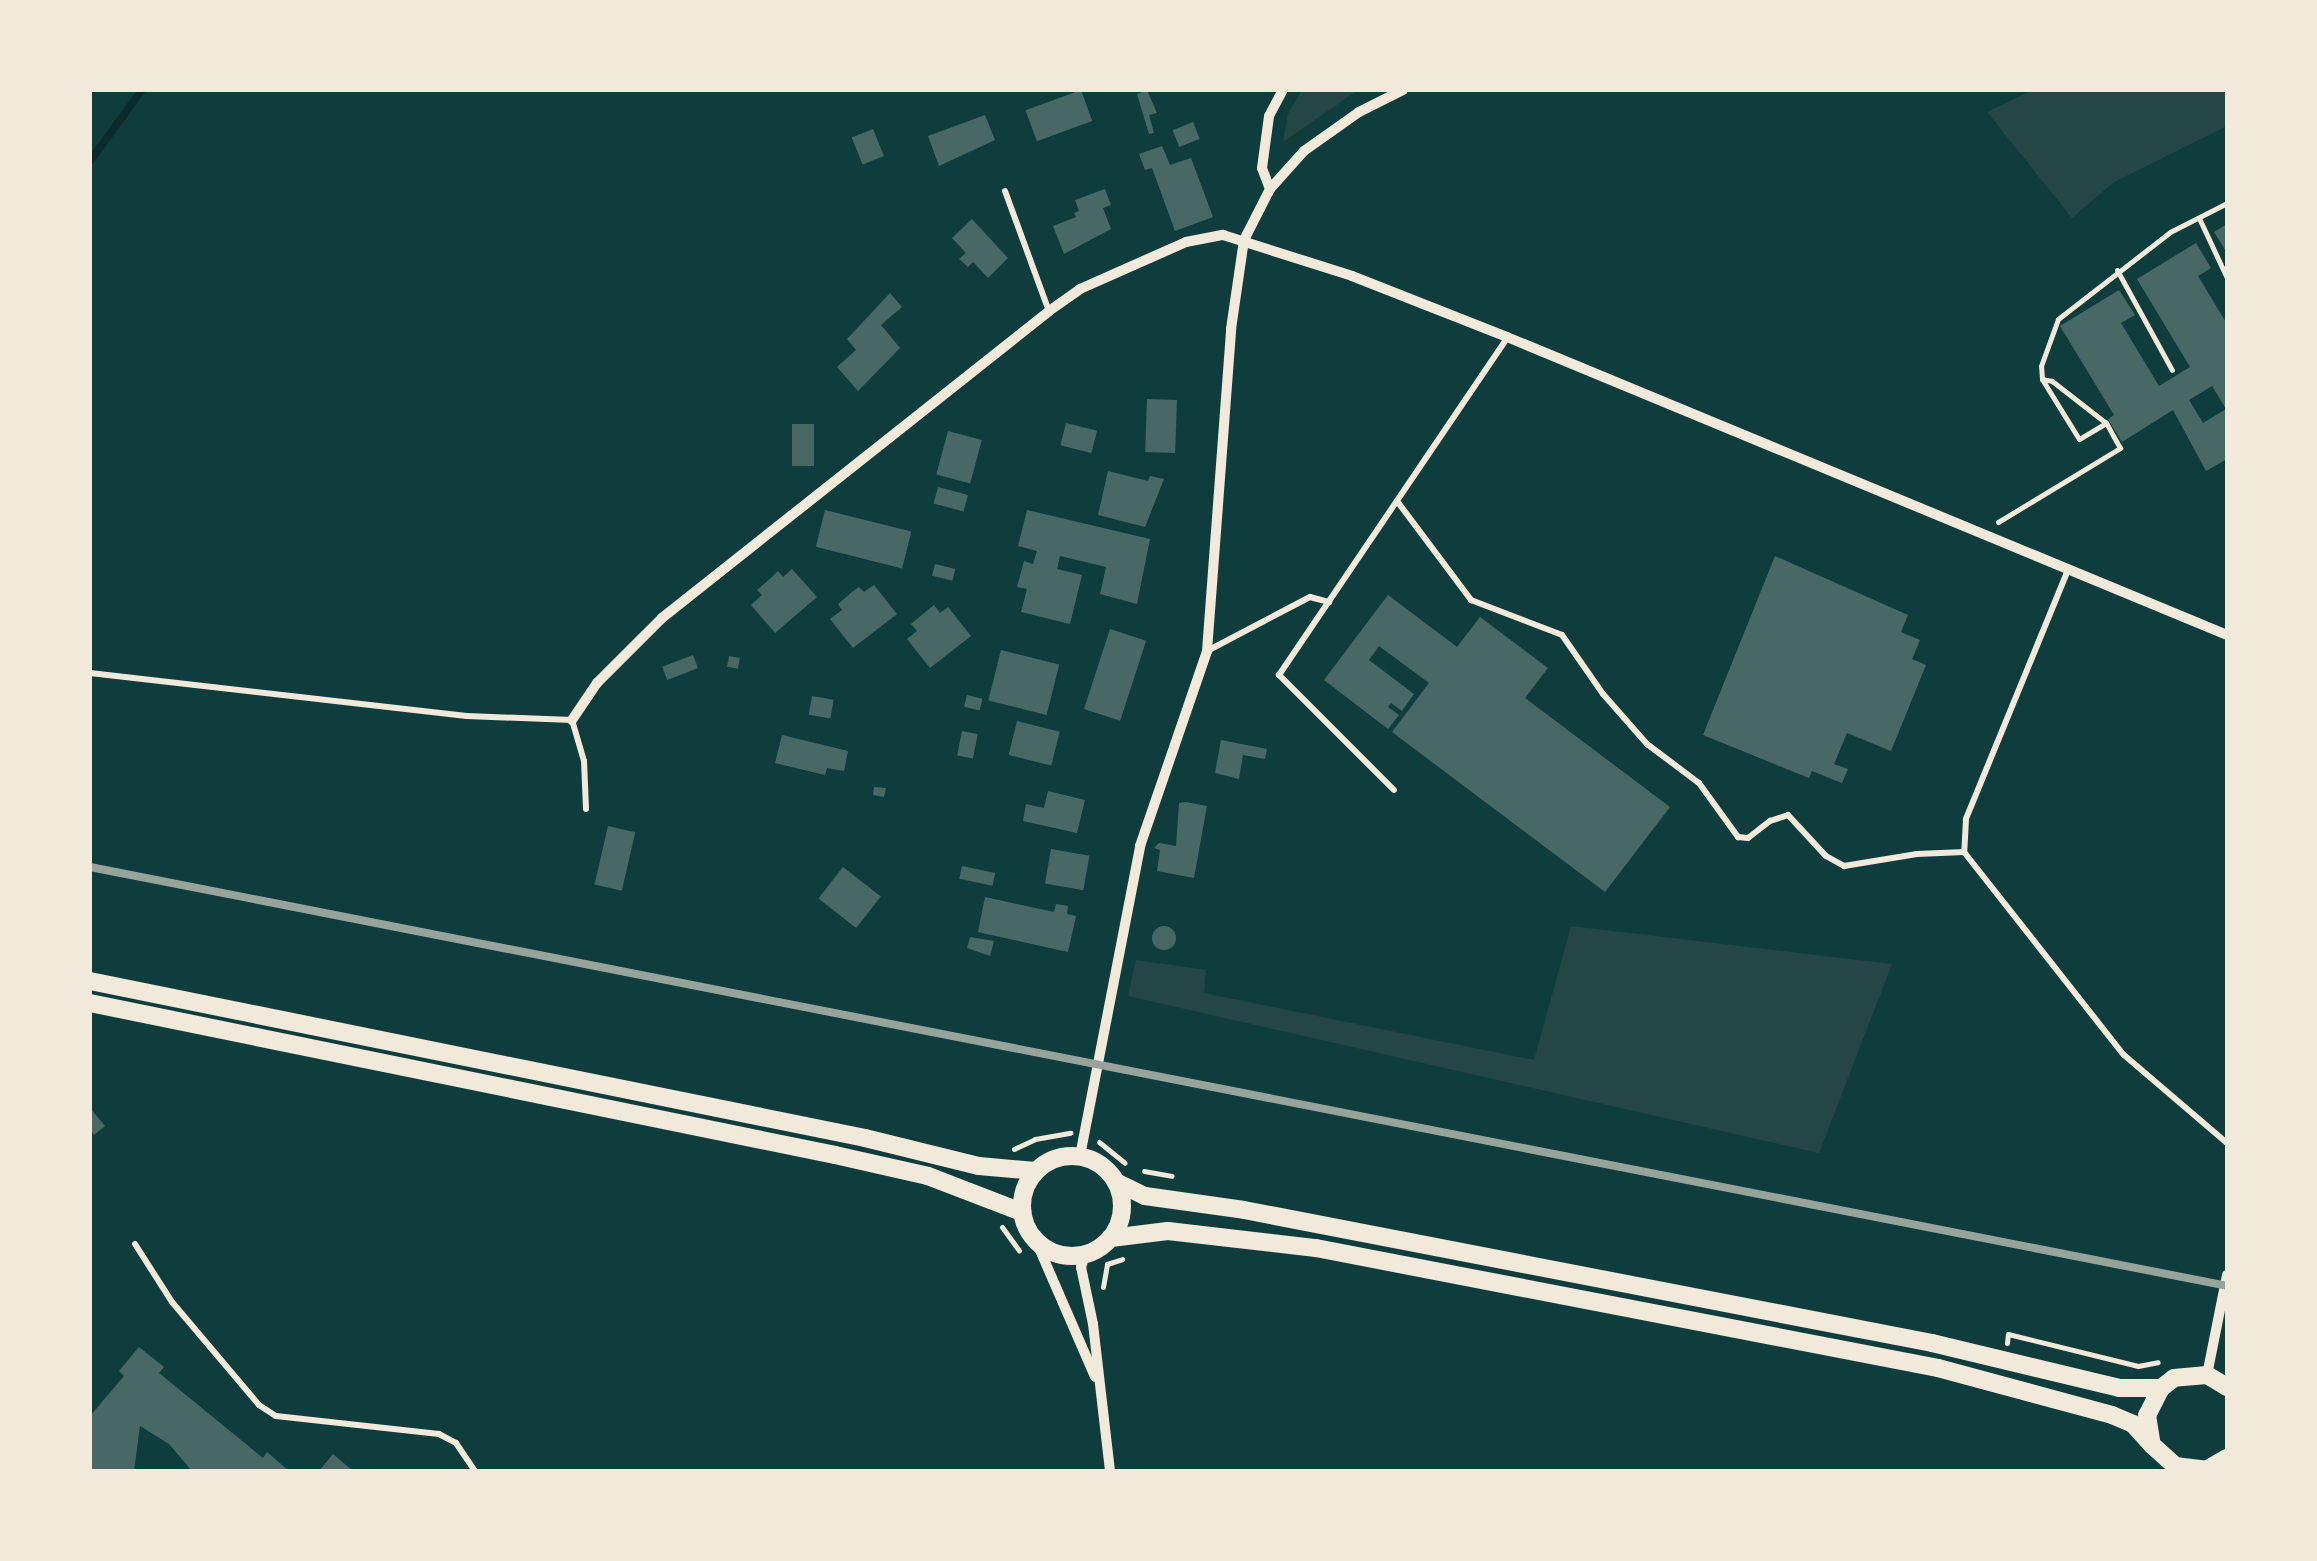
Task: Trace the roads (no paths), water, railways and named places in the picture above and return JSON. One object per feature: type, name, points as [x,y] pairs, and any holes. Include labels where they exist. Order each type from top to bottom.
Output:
[{"type":"main road","points":[[90,981],[846,1134],[978,1166],[1036,1170]]},
{"type":"main road","points":[[90,1003],[835,1155],[928,1176],[1022,1212]]},
{"type":"main road","points":[[2217,1465],[2190,1470],[2159,1458],[2133,1424],[2112,1415],[1938,1368],[1267,1240],[1168,1231],[1111,1238],[1085,1255],[1058,1254],[1036,1241],[1022,1212],[1027,1183],[1036,1170],[1049,1161],[1080,1156],[1094,1161],[1116,1182],[1145,1196],[1244,1210],[1856,1328],[2003,1358],[2119,1388],[2161,1388],[2190,1374],[2206,1375],[2227,1387]]},
{"type":"main road","points":[[1111,1238],[1122,1210],[1116,1182]]},
{"type":"main road","points":[[2159,1458],[2147,1415],[2161,1388]]},
{"type":"street","points":[[1270,189],[1262,168],[1269,116],[1283,90]]},
{"type":"street","points":[[1080,1156],[1140,846],[1207,651],[1231,329],[1244,240],[1270,189],[1304,151],[1359,112],[1403,90]]},
{"type":"street","points":[[572,720],[597,683],[662,618],[1049,311],[1080,290],[1186,242],[1224,235],[1508,337],[2227,635]]},
{"type":"street","points":[[1036,1241],[1097,1382]]},
{"type":"street","points":[[1085,1255],[1080,1266],[1094,1324],[1097,1382],[1110,1471]]},
{"type":"street","points":[[2206,1375],[2227,1275]]},
{"type":"lane","points":[[1005,191],[1049,311]]},
{"type":"lane","points":[[1394,790],[1279,675],[1508,337]]},
{"type":"lane","points":[[1397,501],[1472,600],[1562,635],[1602,694],[1647,744],[1699,783],[1738,837],[1748,838],[1770,821],[1788,816],[1826,856],[1844,866],[1916,854],[1964,852]]},
{"type":"lane","points":[[2068,570],[1966,819],[1964,852],[2124,1055],[2227,1142]]},
{"type":"lane","points":[[1207,651],[1310,597],[1329,602]]},
{"type":"lane","points":[[90,673],[468,716],[572,720],[584,760],[586,808]]},
{"type":"lane","points":[[136,1244],[172,1302],[259,1405],[276,1416],[439,1434],[456,1444],[475,1471]]},
{"type":"waterway","points":[[90,161],[142,90]]},
{"type":"railway","points":[[90,867],[2227,1286]]}]
